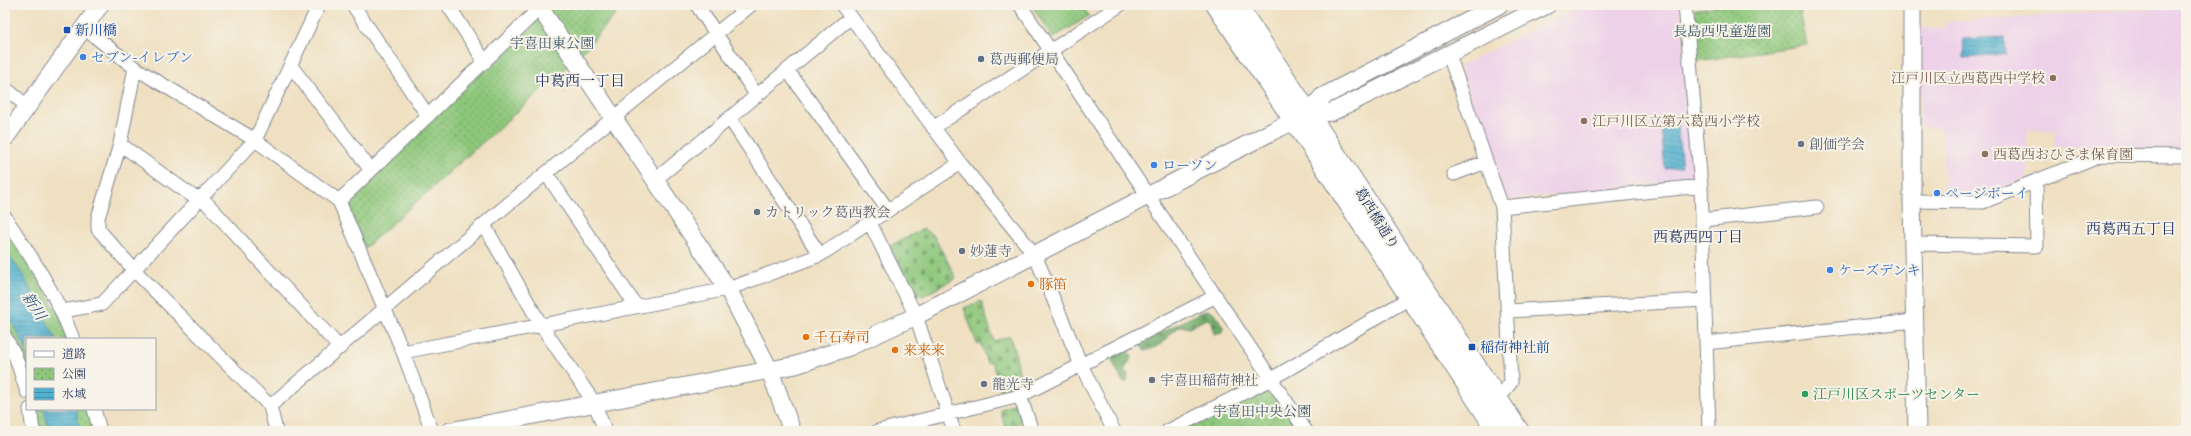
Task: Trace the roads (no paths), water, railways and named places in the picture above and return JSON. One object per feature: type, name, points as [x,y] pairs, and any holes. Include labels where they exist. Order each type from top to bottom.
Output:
[{"type":"main road","name":"葛西橋通り","points":[[1217,5],[1301,117],[1518,431]]},
{"type":"main road","name":"葛西橋通り","points":[[1236,5],[1301,117],[1410,298],[1498,431]]},
{"type":"street","points":[[5,138],[100,5]]},
{"type":"street","points":[[63,311],[102,304],[135,271],[255,140],[319,5]]},
{"type":"street","points":[[353,5],[428,116]]},
{"type":"street","points":[[448,5],[485,62]]},
{"type":"street","points":[[696,5],[758,96]]},
{"type":"street","points":[[270,406],[546,172],[751,5]]},
{"type":"street","points":[[842,5],[960,163],[1035,254],[1081,365],[1114,431]]},
{"type":"street","points":[[1020,5],[1306,431]]},
{"type":"street","points":[[933,128],[1120,5]]},
{"type":"street","points":[[450,431],[770,371],[796,365],[849,347],[916,316],[1301,117],[1322,97],[1499,5]]},
{"type":"street","points":[[1502,5],[1514,22]]},
{"type":"street","points":[[1301,117],[1332,112],[1449,56],[1547,5]]},
{"type":"street","points":[[1685,5],[1703,220],[1708,431]]},
{"type":"street","points":[[1912,5],[1912,201],[1917,431]]},
{"type":"street","points":[[339,202],[485,62],[540,6],[728,289],[770,371],[792,431]]},
{"type":"street","points":[[655,180],[758,96],[851,17]]},
{"type":"street","points":[[84,28],[135,68],[255,140],[339,202],[403,352],[432,431]]},
{"type":"street","points":[[1449,56],[1502,207],[1510,382],[1498,400]]},
{"type":"street","points":[[291,66],[371,170]]},
{"type":"street","points":[[135,68],[120,144],[98,218],[98,229],[135,271],[270,406],[276,431]]},
{"type":"street","points":[[788,71],[888,210]]},
{"type":"street","points":[[5,88],[27,106]]},
{"type":"street","points":[[730,119],[820,255]]},
{"type":"street","points":[[120,144],[192,196],[202,198],[340,348]]},
{"type":"street","points":[[1912,201],[1983,202],[2101,155],[2186,156]]},
{"type":"street","points":[[1454,174],[1486,162]]},
{"type":"street","points":[[403,352],[728,289],[820,255],[960,163]]},
{"type":"street","points":[[546,172],[636,306]]},
{"type":"street","points":[[1913,244],[2037,246],[2036,181]]},
{"type":"street","points":[[1502,207],[1701,186]]},
{"type":"street","points":[[1703,220],[1817,207]]},
{"type":"street","points":[[5,217],[51,288],[63,311],[73,338]]},
{"type":"street","points":[[870,223],[916,316],[950,413],[954,431]]},
{"type":"street","points":[[484,225],[541,325],[595,404],[605,431]]},
{"type":"street","points":[[878,431],[1020,396],[1216,296]]},
{"type":"street","points":[[1168,431],[1271,379],[1410,298]]},
{"type":"street","points":[[1508,312],[1704,300]]},
{"type":"street","points":[[1706,343],[1914,320]]},
{"type":"street","points":[[5,338],[15,355],[26,389]]},
{"type":"street","points":[[1020,396],[1032,431]]},
{"type":"street","points":[[30,410],[33,431]]},
{"type":"street","points":[[94,410],[100,431]]},
{"type":"water","points":[[2005,37],[2006,54],[1964,57],[1963,39]]},
{"type":"water","points":[[1677,123],[1682,167],[1665,169],[1661,124]]},
{"type":"water","name":"新川","points":[[5,249],[24,277],[55,338],[26,338],[26,348],[5,310]]},
{"type":"water","points":[[44,410],[76,410],[80,431],[49,431]]},
{"type":"place","name":"新川橋","points":[[67,30]]},
{"type":"place","name":"セブン-イレブン","points":[[83,57]]},
{"type":"place","name":"葛西郵便局","points":[[981,59]]},
{"type":"place","name":"江戸川区立西葛西中学校","points":[[2053,78]]},
{"type":"place","name":"江戸川区立第六葛西小学校","points":[[1584,121]]},
{"type":"place","name":"創価学会","points":[[1801,144]]},
{"type":"place","name":"西葛西おひさま保育園","points":[[1985,154]]},
{"type":"place","name":"ローソン","points":[[1154,165]]},
{"type":"place","name":"ページボーイ","points":[[1937,193]]},
{"type":"place","name":"カトリック葛西教会","points":[[757,212]]},
{"type":"place","name":"妙蓮寺","points":[[962,251]]},
{"type":"place","name":"ケーズデンキ","points":[[1830,270]]},
{"type":"place","name":"豚笛","points":[[1031,284]]},
{"type":"place","name":"千石寿司","points":[[806,337]]},
{"type":"place","name":"稲荷神社前","points":[[1472,347]]},
{"type":"place","name":"来来来","points":[[895,350]]},
{"type":"place","name":"宇喜田稲荷神社","points":[[1152,380]]},
{"type":"place","name":"龍光寺","points":[[984,384]]},
{"type":"place","name":"江戸川区スポーツセンター","points":[[1805,394]]},
{"type":"district","name":"中葛西一丁目","points":[[580,81]]},
{"type":"district","name":"西葛西五丁目","points":[[2131,229]]},
{"type":"district","name":"西葛西四丁目","points":[[1698,237]]},
{"type":"park label","name":"長島西児童遊園","points":[[1722,31]]},
{"type":"park label","name":"宇喜田東公園","points":[[552,43]]},
{"type":"park label","name":"宇喜田中央公園","points":[[1262,411]]}]
